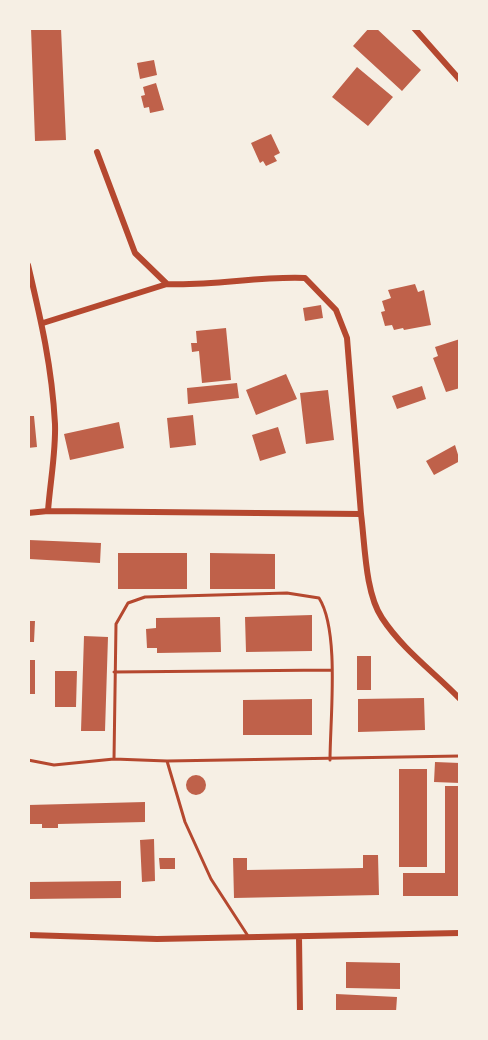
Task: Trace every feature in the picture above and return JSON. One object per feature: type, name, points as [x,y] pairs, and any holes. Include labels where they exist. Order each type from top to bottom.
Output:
[{"type":"street","points":[[414,28],[459,80]]},
{"type":"street","points":[[97,152],[135,253],[167,284]]},
{"type":"street","points":[[28,265],[32,288],[43,323],[55,426],[48,511]]},
{"type":"street","points":[[43,323],[167,284],[193,285],[273,277],[305,278],[336,310],[347,338],[361,514],[369,579],[381,616],[405,647],[459,699]]},
{"type":"street","points":[[28,513],[48,511],[361,514]]},
{"type":"street","points":[[28,936],[99,939],[299,938],[459,933]]},
{"type":"street","points":[[299,938],[300,1011]]},
{"type":"lane","points":[[114,759],[116,624],[128,603],[145,597],[287,593],[319,598],[328,612],[331,670],[330,760]]},
{"type":"lane","points":[[114,672],[331,670]]},
{"type":"lane","points":[[28,760],[54,765],[114,759],[167,762],[459,756]]},
{"type":"lane","points":[[167,762],[185,822],[211,879],[249,938]]},
{"type":"building","points":[[31,28],[61,28],[66,140],[35,141]]},
{"type":"building","points":[[369,28],[376,28],[421,70],[402,91],[353,46]]},
{"type":"building","points":[[154,60],[157,75],[140,79],[137,63]]},
{"type":"building","points":[[357,67],[393,97],[368,126],[332,97]]},
{"type":"building","points":[[156,83],[164,110],[150,113],[149,107],[144,108],[141,96],[145,95],[143,87]]},
{"type":"building","points":[[271,134],[280,153],[274,156],[277,161],[266,166],[263,161],[260,163],[251,143]]},
{"type":"building","points":[[415,284],[418,292],[424,290],[431,325],[404,330],[403,328],[394,330],[392,325],[385,326],[381,312],[385,311],[382,301],[391,298],[388,290]]},
{"type":"building","points":[[321,305],[323,318],[305,321],[303,308]]},
{"type":"building","points":[[226,328],[231,380],[202,383],[199,351],[192,352],[191,343],[197,343],[196,331]]},
{"type":"building","points":[[460,339],[460,388],[446,392],[433,358],[438,356],[435,347]]},
{"type":"building","points":[[286,374],[297,399],[256,415],[246,390]]},
{"type":"building","points":[[237,383],[239,398],[188,404],[187,388]]},
{"type":"building","points":[[422,386],[426,399],[397,409],[392,396]]},
{"type":"building","points":[[328,390],[334,440],[306,444],[300,393]]},
{"type":"building","points":[[193,415],[196,445],[170,448],[167,418]]},
{"type":"building","points":[[28,416],[34,416],[37,447],[28,448]]},
{"type":"building","points":[[119,422],[124,448],[70,460],[64,434]]},
{"type":"building","points":[[278,427],[286,453],[260,461],[252,435]]},
{"type":"building","points":[[455,445],[460,461],[434,475],[426,461]]},
{"type":"building","points":[[29,540],[101,543],[100,563],[29,559]]},
{"type":"building","points":[[118,553],[187,553],[187,589],[118,589]]},
{"type":"building","points":[[210,553],[275,554],[275,589],[210,589]]},
{"type":"building","points":[[312,615],[312,651],[246,652],[245,617]]},
{"type":"building","points":[[220,617],[221,652],[157,653],[157,648],[147,648],[146,629],[156,628],[156,618]]},
{"type":"building","points":[[28,621],[35,621],[34,642],[28,642]]},
{"type":"building","points":[[84,636],[108,637],[105,731],[81,731]]},
{"type":"building","points":[[357,656],[371,656],[371,690],[357,690]]},
{"type":"building","points":[[28,660],[35,660],[35,694],[28,694]]},
{"type":"building","points":[[55,671],[77,671],[76,707],[55,707]]},
{"type":"building","points":[[424,698],[425,730],[358,732],[358,699]]},
{"type":"building","points":[[312,699],[312,735],[243,735],[243,700]]},
{"type":"building","points":[[435,762],[460,763],[460,783],[434,782]]},
{"type":"building","points":[[399,769],[427,769],[427,867],[399,867]]},
{"type":"building","points":[[196,775],[203,778],[206,785],[203,792],[196,795],[189,792],[186,785],[189,778]]},
{"type":"building","points":[[445,786],[460,786],[460,896],[403,896],[403,873],[445,873]]},
{"type":"building","points":[[145,802],[145,822],[58,824],[58,828],[42,828],[42,824],[28,824],[28,805]]},
{"type":"building","points":[[154,839],[155,881],[142,882],[140,840]]},
{"type":"building","points":[[363,855],[378,855],[379,895],[234,898],[233,858],[247,858],[247,870],[363,868]]},
{"type":"building","points":[[159,858],[175,858],[175,869],[160,869]]},
{"type":"building","points":[[121,881],[121,898],[28,899],[28,882]]},
{"type":"building","points":[[346,962],[400,963],[400,989],[346,988]]},
{"type":"building","points":[[336,994],[397,997],[396,1012],[336,1012]]}]
